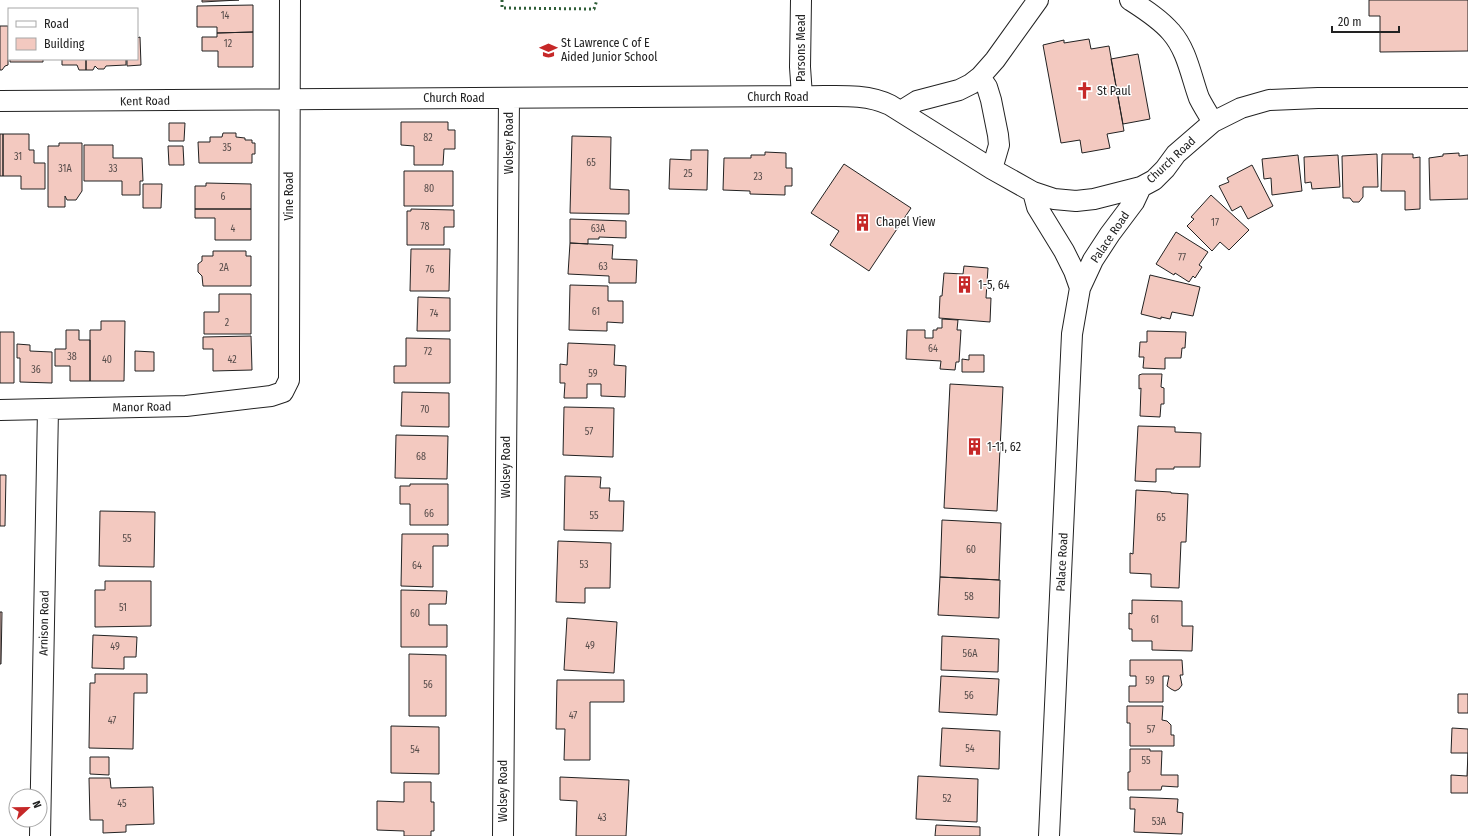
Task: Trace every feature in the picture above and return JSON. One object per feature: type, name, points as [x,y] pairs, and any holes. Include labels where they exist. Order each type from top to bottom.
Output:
[{"type":"street","name":"Vine Road","points":[[283,392],[289,380],[290,0]]},
{"type":"street","name":"Parsons Mead","points":[[801,0],[800,67],[802,96]]},
{"type":"street","points":[[900,111],[917,101],[958,90],[971,84],[980,77],[995,60],[1038,0]]},
{"type":"street","points":[[1130,0],[1172,32],[1184,53],[1200,98],[1213,122]]},
{"type":"street","points":[[980,77],[987,87],[992,100],[998,135],[999,145],[992,169]]},
{"type":"street","name":"Church Road","points":[[289,99],[600,99],[802,96],[865,97],[880,100],[900,111],[992,169],[1033,192],[1054,199],[1076,201],[1102,198],[1141,187],[1154,180],[1165,169],[1176,154],[1213,122],[1241,108],[1269,100],[1318,98],[1468,98]]},
{"type":"street","name":"Wolsey Road","points":[[503,836],[509,98]]},
{"type":"street","name":"Kent Road","points":[[0,102],[289,99]]},
{"type":"street","name":"Palace Road","points":[[1049,836],[1072,334],[1080,288],[1093,260],[1134,202],[1141,187]]},
{"type":"street","points":[[1033,192],[1037,207],[1064,251],[1080,288]]},
{"type":"street","name":"Manor Road","points":[[0,410],[186,406],[264,397],[283,392]]},
{"type":"street","name":"Arnison Road","points":[[40,836],[48,409]]},
{"type":"building","points":[[202,0],[239,0],[202,2]]},
{"type":"building","points":[[1369,0],[1468,0],[1468,51],[1380,52],[1380,16],[1369,16]]},
{"type":"building","points":[[253,5],[253,32],[217,33],[217,27],[197,27],[197,6]]},
{"type":"building","points":[[0,26],[8,26],[8,65],[2,70],[0,70]]},
{"type":"building","points":[[253,32],[253,67],[218,67],[218,51],[202,51],[202,37],[217,37],[217,33]]},
{"type":"building","points":[[140,37],[141,65],[127,66],[127,60],[138,60],[138,38]]},
{"type":"building","name":"St Paul","points":[[1089,39],[1091,49],[1109,46],[1124,131],[1107,134],[1110,148],[1082,153],[1080,140],[1061,143],[1043,45],[1064,40],[1064,43]]},
{"type":"building","points":[[1138,54],[1150,119],[1123,124],[1111,59]]},
{"type":"building","points":[[10,60],[43,60],[43,62],[10,62]]},
{"type":"building","points":[[62,60],[86,60],[86,70],[79,70],[77,65],[62,65]]},
{"type":"building","points":[[86,60],[126,60],[126,65],[106,66],[104,69],[98,69],[95,66],[93,70],[86,70]]},
{"type":"building","points":[[401,122],[448,122],[448,130],[455,130],[455,149],[444,149],[443,165],[414,165],[414,146],[401,145]]},
{"type":"building","points":[[169,123],[185,123],[184,141],[169,141]]},
{"type":"building","points":[[223,133],[236,133],[236,137],[245,138],[245,140],[252,140],[252,143],[255,143],[255,154],[252,154],[252,163],[199,163],[198,142],[210,142],[210,137],[222,137]]},
{"type":"building","points":[[0,134],[3,134],[3,176],[0,176]]},
{"type":"building","points":[[3,134],[29,134],[29,150],[34,150],[34,163],[45,163],[45,189],[21,189],[21,176],[3,176]]},
{"type":"building","points":[[572,136],[611,137],[610,189],[629,190],[629,214],[570,213]]},
{"type":"building","points":[[59,143],[82,143],[82,191],[76,200],[67,200],[65,196],[65,207],[48,207],[48,146],[59,146]]},
{"type":"building","points":[[84,145],[113,145],[113,158],[142,158],[143,181],[140,181],[140,195],[122,195],[122,181],[84,181]]},
{"type":"building","points":[[168,146],[183,146],[184,165],[169,165]]},
{"type":"building","points":[[691,150],[708,150],[707,190],[669,189],[670,159],[691,160]]},
{"type":"building","points":[[765,152],[786,153],[786,168],[792,168],[792,186],[785,186],[785,195],[750,194],[750,191],[723,190],[724,158],[751,158],[751,155],[765,155]]},
{"type":"building","points":[[1459,153],[1459,156],[1468,155],[1468,199],[1430,200],[1429,158],[1443,156],[1443,154]]},
{"type":"building","points":[[1377,154],[1378,187],[1363,187],[1363,197],[1359,202],[1353,202],[1350,198],[1343,198],[1342,156]]},
{"type":"building","points":[[1382,154],[1413,154],[1413,158],[1420,157],[1420,209],[1405,210],[1405,191],[1381,191]]},
{"type":"building","points":[[1298,155],[1302,191],[1272,195],[1271,178],[1264,179],[1262,159]]},
{"type":"building","points":[[1338,155],[1340,187],[1312,189],[1311,182],[1305,183],[1304,157]]},
{"type":"building","name":"Chapel View","points":[[844,164],[911,208],[869,271],[830,245],[839,231],[811,213]]},
{"type":"building","points":[[1252,165],[1273,206],[1248,219],[1241,206],[1232,211],[1219,186],[1229,182],[1227,178]]},
{"type":"building","points":[[404,171],[453,171],[453,206],[404,206]]},
{"type":"building","points":[[206,183],[251,184],[251,209],[195,209],[195,186],[206,186]]},
{"type":"building","points":[[143,184],[162,184],[161,208],[143,208]]},
{"type":"building","points":[[1211,195],[1249,230],[1229,250],[1220,242],[1212,251],[1187,226],[1194,219],[1191,217]]},
{"type":"building","points":[[195,209],[251,209],[251,240],[215,240],[215,218],[195,218]]},
{"type":"building","points":[[411,209],[454,210],[454,227],[444,227],[444,245],[407,245],[407,211],[411,211]]},
{"type":"building","points":[[570,219],[626,221],[626,238],[599,237],[599,239],[588,239],[588,244],[570,243]]},
{"type":"building","points":[[1176,232],[1208,252],[1199,265],[1202,267],[1195,278],[1193,276],[1189,282],[1156,264]]},
{"type":"building","points":[[570,243],[613,245],[612,259],[637,260],[636,283],[609,283],[609,276],[568,274]]},
{"type":"building","points":[[411,249],[450,249],[449,291],[410,291]]},
{"type":"building","points":[[213,251],[246,251],[246,256],[251,256],[251,286],[203,286],[202,276],[198,272],[198,264],[202,261],[202,256],[213,256]]},
{"type":"building","name":"1-5, 64","points":[[964,266],[988,268],[986,298],[991,298],[990,322],[939,318],[940,296],[942,296],[944,273],[963,274]]},
{"type":"building","points":[[1150,275],[1200,287],[1193,316],[1172,312],[1170,319],[1161,317],[1161,319],[1141,314]]},
{"type":"building","points":[[570,285],[608,286],[608,301],[623,301],[623,323],[607,322],[607,331],[569,330]]},
{"type":"building","points":[[219,294],[251,294],[251,334],[204,334],[204,312],[219,312]]},
{"type":"building","points":[[418,297],[450,298],[450,331],[417,331]]},
{"type":"building","points":[[942,319],[958,320],[957,330],[961,330],[959,362],[956,362],[955,370],[940,369],[941,361],[906,359],[907,330],[925,330],[925,338],[933,338],[933,330],[942,328]]},
{"type":"building","points":[[101,321],[125,321],[124,381],[90,381],[90,330],[101,330]]},
{"type":"building","points":[[66,330],[79,330],[79,340],[90,340],[90,381],[70,381],[70,366],[55,366],[55,349],[66,349]]},
{"type":"building","points":[[1147,331],[1186,332],[1185,348],[1182,348],[1181,358],[1165,358],[1165,369],[1143,368],[1144,357],[1139,357],[1140,342],[1147,342]]},
{"type":"building","points":[[0,332],[14,332],[14,383],[0,383]]},
{"type":"building","points":[[251,336],[252,370],[213,371],[213,349],[203,349],[203,337]]},
{"type":"building","points":[[406,338],[450,339],[450,383],[394,383],[394,366],[406,366]]},
{"type":"building","points":[[568,343],[615,345],[614,365],[626,366],[625,397],[601,396],[601,384],[587,384],[587,398],[564,398],[565,383],[560,383],[560,364],[567,365]]},
{"type":"building","points":[[17,344],[30,345],[30,351],[52,352],[52,383],[20,382],[20,358],[17,358]]},
{"type":"building","points":[[135,351],[154,352],[154,371],[135,371]]},
{"type":"building","points":[[969,355],[984,355],[984,372],[962,372],[962,359],[969,360]]},
{"type":"building","points":[[1162,374],[1161,387],[1164,388],[1164,404],[1161,404],[1160,417],[1140,416],[1141,388],[1139,389],[1139,375]]},
{"type":"building","name":"1-11, 62","points":[[950,384],[1003,387],[997,511],[944,508]]},
{"type":"building","points":[[402,392],[449,393],[449,427],[401,426]]},
{"type":"building","points":[[564,407],[614,408],[613,457],[563,455]]},
{"type":"building","points":[[1138,426],[1175,427],[1175,432],[1201,433],[1200,467],[1156,469],[1156,482],[1135,481]]},
{"type":"building","points":[[396,435],[448,436],[447,479],[395,478]]},
{"type":"building","points":[[0,475],[6,475],[5,526],[0,526]]},
{"type":"building","points":[[565,476],[601,477],[600,488],[610,488],[609,501],[624,501],[623,531],[564,530]]},
{"type":"building","points":[[410,484],[448,484],[448,525],[410,525],[410,504],[400,504],[400,486],[410,486]]},
{"type":"building","points":[[1136,490],[1188,494],[1186,542],[1181,542],[1179,588],[1151,587],[1151,574],[1130,573],[1130,553],[1133,554]]},
{"type":"building","points":[[100,511],[155,512],[154,567],[99,566]]},
{"type":"building","points":[[942,520],[1001,523],[999,580],[940,577]]},
{"type":"building","points":[[402,534],[448,534],[448,546],[433,546],[433,587],[401,586]]},
{"type":"building","points":[[558,541],[611,543],[610,588],[585,588],[585,603],[556,602]]},
{"type":"building","points":[[940,577],[1000,580],[999,618],[938,615]]},
{"type":"building","points":[[105,581],[151,581],[151,626],[95,627],[95,590],[105,590]]},
{"type":"building","points":[[401,590],[447,591],[446,604],[429,604],[429,625],[447,625],[447,647],[401,647]]},
{"type":"building","points":[[1132,600],[1182,601],[1182,626],[1193,626],[1192,651],[1152,650],[1152,641],[1132,641],[1132,629],[1129,629],[1129,613],[1132,614]]},
{"type":"building","points":[[0,612],[2,612],[1,664],[0,664]]},
{"type":"building","points":[[567,618],[617,622],[614,673],[564,670]]},
{"type":"building","points":[[93,635],[137,637],[136,657],[124,657],[124,669],[92,668]]},
{"type":"building","points":[[942,636],[999,639],[998,672],[941,670]]},
{"type":"building","points":[[409,654],[446,655],[446,716],[409,716]]},
{"type":"building","points":[[1130,660],[1182,660],[1183,675],[1180,675],[1182,685],[1175,691],[1167,686],[1169,676],[1163,676],[1163,702],[1129,702],[1129,686],[1136,686],[1136,676],[1130,676]]},
{"type":"building","points":[[95,674],[147,674],[147,693],[134,693],[133,749],[89,748],[90,683],[95,683]]},
{"type":"building","points":[[941,676],[999,679],[997,715],[939,712]]},
{"type":"building","points":[[557,680],[624,680],[624,702],[590,702],[590,760],[564,760],[565,729],[556,729]]},
{"type":"building","points":[[1458,694],[1468,694],[1468,713],[1458,713]]},
{"type":"building","points":[[1127,706],[1163,706],[1162,720],[1167,721],[1171,725],[1171,735],[1174,735],[1174,746],[1130,746],[1130,723],[1127,723]]},
{"type":"building","points":[[391,726],[439,727],[439,774],[391,773]]},
{"type":"building","points":[[942,728],[1000,731],[999,769],[940,766]]},
{"type":"building","points":[[1452,728],[1468,729],[1468,753],[1451,753]]},
{"type":"building","points":[[1130,749],[1150,749],[1150,751],[1162,751],[1161,775],[1178,775],[1178,787],[1162,786],[1161,790],[1128,790]]},
{"type":"building","points":[[1468,753],[1468,793],[1451,793],[1451,775],[1467,776]]},
{"type":"building","points":[[90,757],[109,757],[109,775],[90,774]]},
{"type":"building","points":[[918,776],[978,779],[977,822],[916,819]]},
{"type":"building","points":[[560,777],[629,780],[626,836],[576,836],[577,801],[560,800]]},
{"type":"building","points":[[89,778],[110,778],[111,788],[153,787],[154,824],[126,825],[126,832],[103,833],[103,820],[90,820]]},
{"type":"building","points":[[404,782],[431,782],[431,802],[434,802],[434,831],[431,831],[431,836],[404,836],[404,831],[377,830],[377,801],[404,802]]},
{"type":"building","points":[[1130,797],[1178,799],[1177,812],[1183,813],[1182,834],[1134,832],[1135,809],[1130,809]]},
{"type":"building","points":[[936,825],[980,827],[980,836],[935,836]]},
{"type":"hedge","points":[[502,0],[502,8],[594,9],[597,0]]},
{"type":"place","name":"St Lawrence C of E Aided Junior School","points":[[548,50]]},
{"type":"place","name":"St Paul","points":[[1084,91]]},
{"type":"place","name":"Chapel View","points":[[863,222]]},
{"type":"place","name":"1-5, 64","points":[[965,285]]},
{"type":"place","name":"1-11, 62","points":[[974,447]]}]
